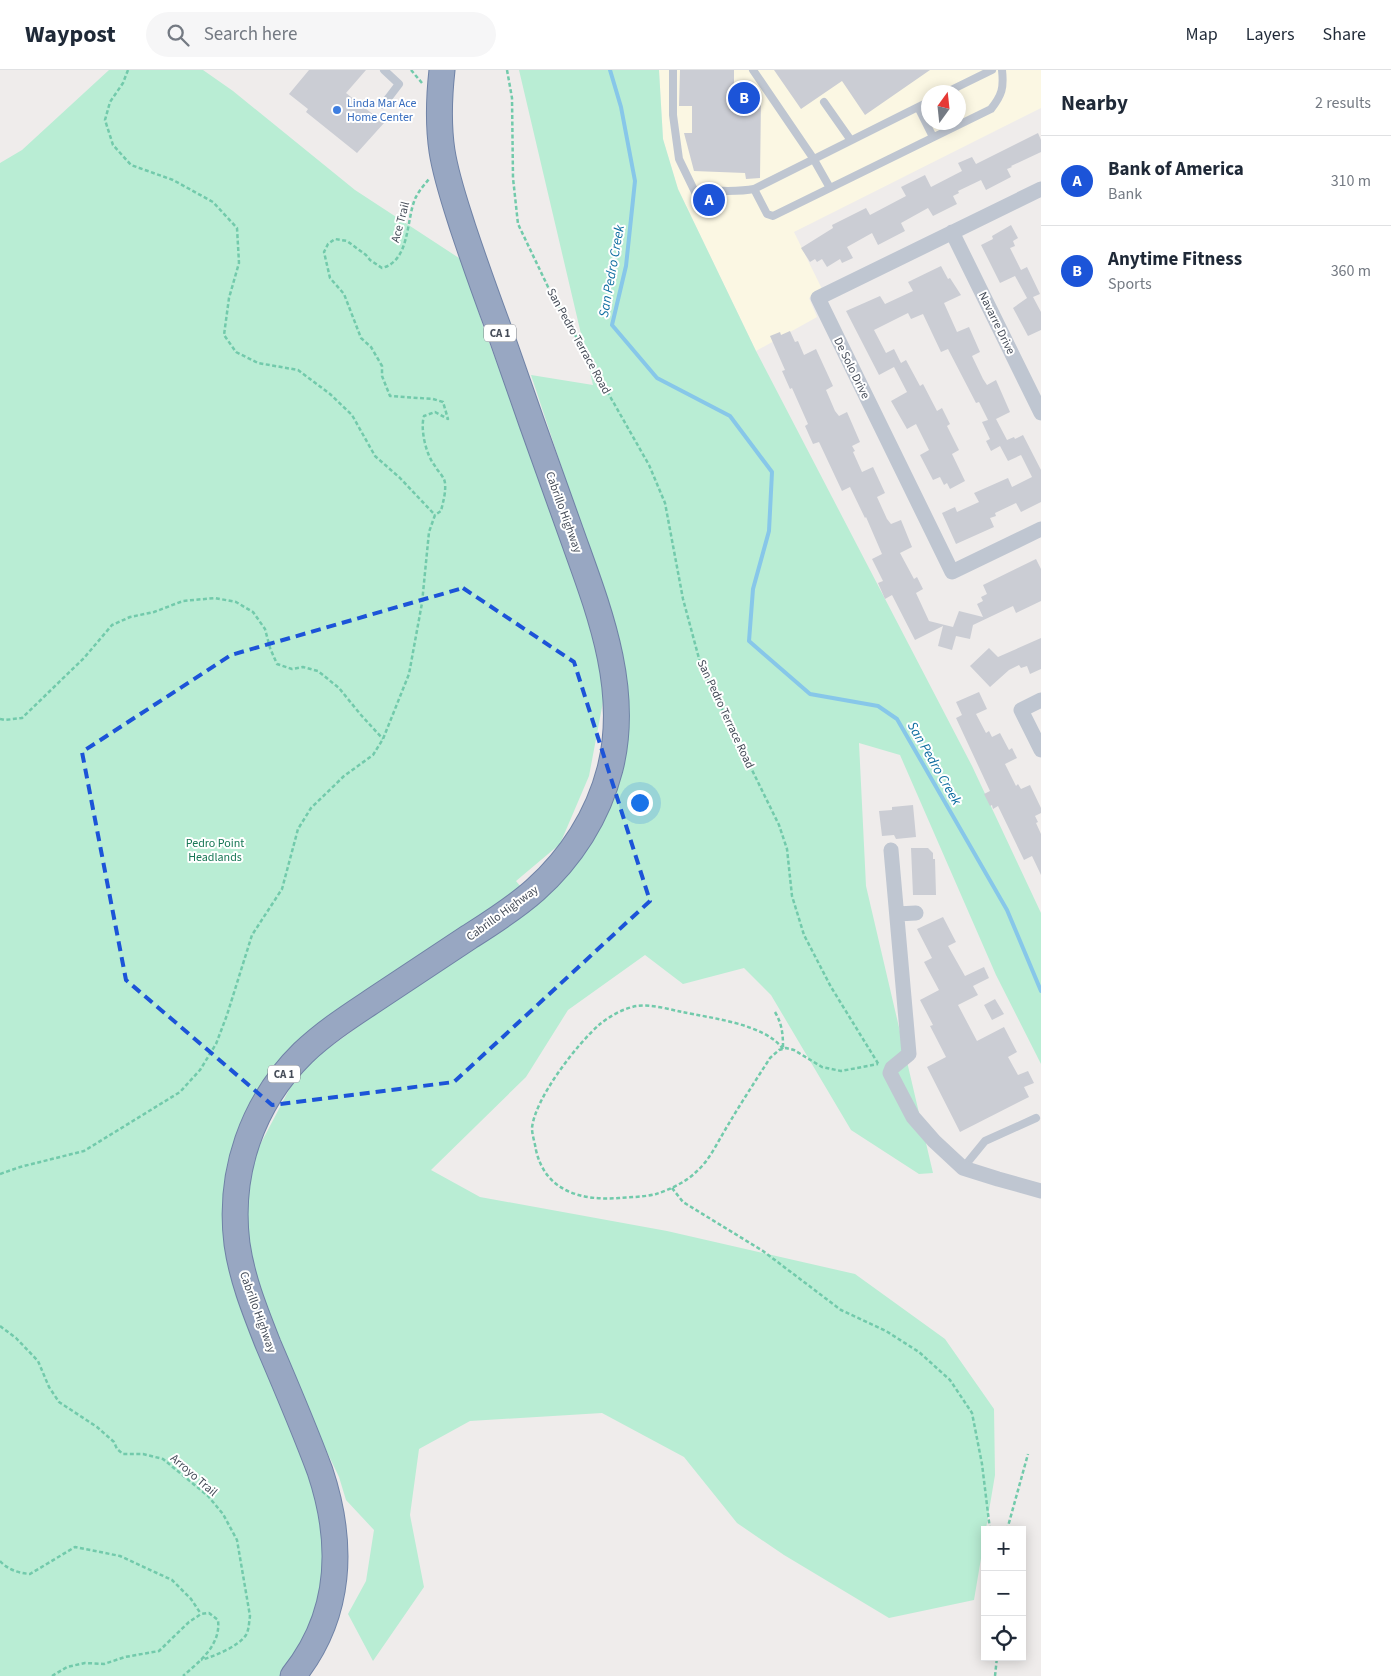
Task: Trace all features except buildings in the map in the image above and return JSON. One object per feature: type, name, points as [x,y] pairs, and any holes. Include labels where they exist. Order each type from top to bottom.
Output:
[{"type":"highway","name":"Cabrillo Highway","points":[[292,1676],[315,1640],[329,1605],[335,1569],[335,1532],[328,1496],[320,1471],[252,1304],[242,1269],[235,1228],[235,1201],[239,1169],[247,1139],[259,1112],[274,1087],[311,1046],[347,1018],[516,905],[554,871],[577,842],[593,815],[606,784],[614,747],[616,715],[610,652],[602,623],[467,241],[447,176],[440,133],[440,99],[434,79]]},
{"type":"street","name":"De Solo Drive","points":[[1041,189],[818,298],[952,572],[1041,529]]},
{"type":"street","name":"Navarre Drive","points":[[952,232],[1041,413]]},
{"type":"street","points":[[1041,700],[1021,710],[1041,750]]},
{"type":"street","points":[[891,850],[909,1054],[892,1068],[890,1073],[913,1117],[934,1141],[963,1168],[1041,1191]]},
{"type":"street","points":[[897,914],[916,913]]},
{"type":"lane","points":[[383,105],[399,84],[384,70]]},
{"type":"lane","points":[[673,70],[673,115],[680,159],[695,192],[710,189],[754,189],[921,105]]},
{"type":"lane","points":[[753,70],[813,158],[830,188]]},
{"type":"lane","points":[[961,85],[992,70]]},
{"type":"lane","points":[[754,189],[767,214],[773,216],[991,109],[1001,97],[1002,70]]},
{"type":"lane","points":[[824,102],[850,139]]},
{"type":"lane","points":[[918,106],[933,137]]},
{"type":"lane","points":[[963,1168],[984,1141],[1036,1118]]},
{"type":"path","points":[[128,70],[123,83],[110,102],[105,120],[114,145],[131,165],[173,180],[213,202],[237,228],[239,263],[229,298],[224,335],[236,352],[258,363],[298,370],[330,394],[352,415],[375,456],[400,478],[434,515]]},
{"type":"path","points":[[411,70],[416,75],[434,79]]},
{"type":"path","name":"San Pedro Terrace Road","points":[[507,70],[512,98],[513,178],[518,224],[549,289],[649,465],[665,503],[683,599],[701,666],[780,825],[787,850],[792,896],[804,935],[831,987],[878,1064],[894,1082]]},
{"type":"path","name":"Ace Trail","points":[[0,1174],[20,1167],[84,1152],[180,1092],[200,1070],[216,1044],[228,1015],[252,935],[282,889],[298,829],[311,808],[344,776],[373,754],[383,739],[409,674],[422,604],[429,532],[434,515],[441,511],[445,494],[445,482],[428,453],[422,423],[424,416],[435,412],[448,419],[442,402],[433,399],[390,396],[382,376],[382,366],[371,347],[361,338],[344,294],[330,278],[324,252],[328,244],[334,239],[347,241],[382,268],[390,266],[399,256],[405,243],[416,198],[430,178],[431,173]]},
{"type":"path","points":[[0,719],[22,718],[84,658],[112,625],[130,617],[154,612],[183,601],[215,598],[236,602],[253,612],[265,629],[270,648],[278,664],[292,669],[303,667],[318,671],[339,688],[383,739]]},
{"type":"path","points":[[783,1049],[777,1041],[767,1034],[733,1023],[660,1007],[637,1006],[614,1015],[599,1025],[572,1055],[550,1085],[537,1110],[532,1129],[538,1155],[546,1176],[559,1187],[579,1195],[605,1199],[656,1194],[672,1188],[696,1172],[709,1157],[770,1058],[779,1050],[783,1049],[786,1048],[794,1050],[822,1067],[841,1071],[878,1064]]},
{"type":"path","points":[[775,1012],[783,1032],[783,1049]]},
{"type":"path","points":[[672,1188],[683,1202],[764,1251],[841,1310],[886,1331],[919,1352],[950,1380],[972,1413],[982,1464],[990,1526]]},
{"type":"path","name":"Arroyo Trail","points":[[0,1326],[16,1338],[38,1361],[49,1388],[59,1402],[97,1427],[114,1442],[117,1449],[123,1454],[143,1454],[163,1459],[208,1496],[223,1514],[237,1540],[250,1616],[249,1626],[246,1636],[236,1643],[218,1654],[200,1660]]},
{"type":"path","points":[[1008,1526],[1028,1454]]},
{"type":"path","points":[[0,1561],[16,1572],[30,1574],[75,1547],[120,1556],[172,1580],[191,1599],[201,1614]]},
{"type":"path","points":[[52,1676],[66,1667],[85,1663],[104,1664],[126,1657],[159,1651],[189,1622],[201,1614],[209,1613],[218,1620],[219,1629],[214,1644],[183,1676]]},
{"type":"path","points":[[995,1676],[996,1661]]},
{"type":"highlighted area","points":[[463,588],[574,662],[650,901],[454,1082],[272,1105],[126,980],[82,752],[231,655]]},
{"type":"shaded area","points":[[659,70],[1041,70],[1041,108],[794,232],[822,289],[809,298],[817,317],[756,351],[678,189],[663,139]]},
{"type":"green space","name":"Pedro Point Headlands","points":[[109,70],[203,70],[233,91],[355,190],[462,260],[484,329],[567,548],[606,686],[589,776],[560,844],[516,881],[530,898],[328,1035],[249,1140],[242,1259],[311,1474],[327,1545],[317,1614],[282,1676],[0,1676],[0,163],[22,150]]},
{"type":"green space","points":[[519,70],[659,70],[663,139],[678,189],[756,351],[972,766],[1041,913],[1041,1064],[996,975],[900,755],[859,743],[866,886],[933,1173],[919,1174],[851,1130],[771,995],[744,968],[683,984],[645,955],[568,1010],[526,1077],[431,1170],[480,1197],[667,1231],[855,1274],[945,1339],[994,1409],[995,1475],[986,1526],[981,1526],[981,1558],[974,1600],[889,1618],[784,1555],[737,1523],[684,1457],[602,1413],[470,1421],[419,1449],[410,1515],[424,1587],[373,1661],[348,1614],[366,1581],[374,1530],[346,1500],[339,1477],[296,1387],[254,1282],[241,1181],[300,1069],[407,991],[545,895],[613,793],[589,550],[531,375],[593,385]]},
{"type":"waterway","name":"San Pedro Creek","points":[[610,70],[621,107],[635,181],[626,266],[612,325],[657,378],[730,416],[772,472],[769,531],[753,589],[749,641],[810,694],[878,706],[897,719],[1007,910],[1041,991]]},
{"type":"place","name":"Anytime Fitness","points":[[744,98]]},
{"type":"place","name":"Linda Mar Ace Home Center","points":[[337,110]]},
{"type":"place","name":"Bank of America","points":[[709,200]]}]
